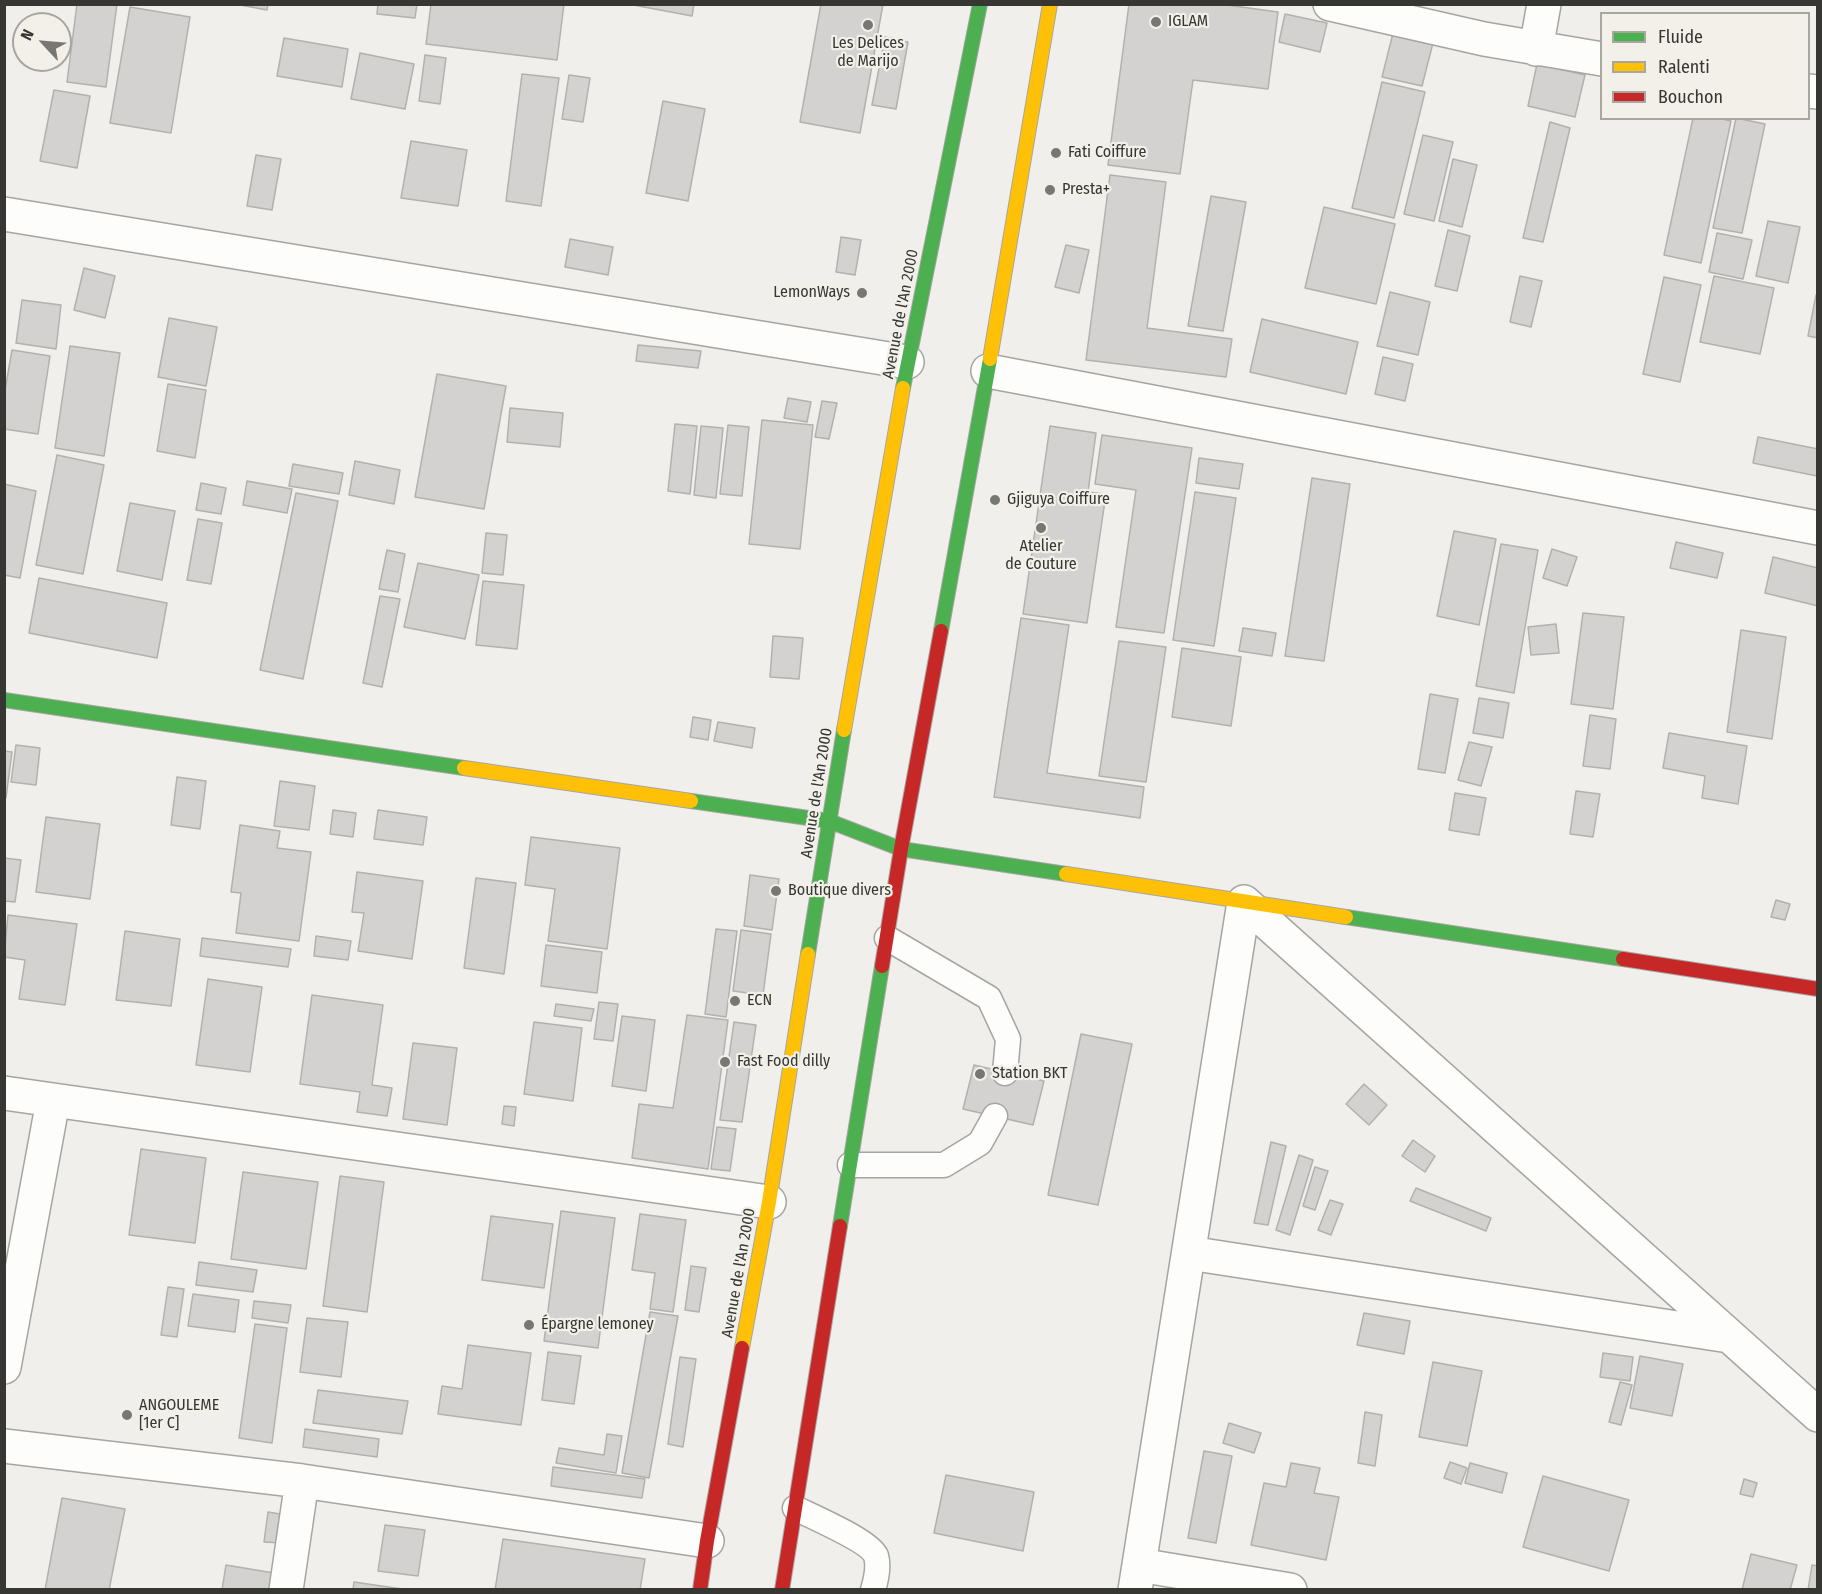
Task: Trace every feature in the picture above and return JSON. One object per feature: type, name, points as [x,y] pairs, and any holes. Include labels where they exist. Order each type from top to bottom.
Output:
[{"type":"main road","name":"Avenue de l'An 2000","points":[[700,1590],[769,1202],[829,821],[907,362],[980,4]]},
{"type":"main road","points":[[782,1590],[901,849],[988,371],[1050,4]]},
{"type":"main road","points":[[4,700],[829,821],[901,849],[1818,988]]},
{"type":"street","points":[[1330,4],[1536,49],[1600,59]]},
{"type":"street","points":[[1536,49],[1544,4]]},
{"type":"street","points":[[4,213],[907,362]]},
{"type":"street","points":[[988,371],[1818,528]]},
{"type":"street","points":[[1244,902],[1137,1577],[1290,1590]]},
{"type":"street","points":[[1244,902],[1818,1415]]},
{"type":"street","points":[[4,1093],[769,1202]]},
{"type":"street","points":[[4,1366],[53,1101]]},
{"type":"street","points":[[1189,1253],[1728,1336]]},
{"type":"street","points":[[4,1446],[302,1481],[707,1542]]},
{"type":"street","points":[[286,1590],[302,1481]]},
{"type":"lane","points":[[887,938],[989,998],[1008,1039],[1005,1073]]},
{"type":"lane","points":[[850,1165],[944,1165],[980,1143],[995,1116]]},
{"type":"lane","points":[[795,1508],[864,1543],[876,1556],[877,1576],[873,1590]]},
{"type":"building","points":[[77,4],[117,4],[106,87],[67,82],[68,72],[72,72],[72,43]]},
{"type":"building","points":[[235,4],[268,4],[267,10]]},
{"type":"building","points":[[378,4],[417,4],[415,18],[377,14]]},
{"type":"building","points":[[431,4],[564,4],[557,60],[426,44]]},
{"type":"building","points":[[628,4],[694,4],[692,16]]},
{"type":"building","points":[[821,4],[883,4],[860,133],[800,122]]},
{"type":"building","points":[[1129,4],[1220,4],[1278,12],[1268,89],[1193,80],[1180,174],[1108,165]]},
{"type":"building","points":[[130,7],[190,17],[171,133],[110,123]]},
{"type":"building","points":[[1285,14],[1327,23],[1320,52],[1279,42]]},
{"type":"building","points":[[1394,29],[1434,39],[1422,86],[1382,77]]},
{"type":"building","points":[[885,37],[908,42],[896,109],[872,105]]},
{"type":"building","points":[[284,38],[348,49],[342,87],[277,76]]},
{"type":"building","points":[[360,53],[414,64],[405,109],[351,99]]},
{"type":"building","points":[[425,55],[446,58],[440,104],[419,101]]},
{"type":"building","points":[[1537,64],[1585,75],[1575,117],[1528,106]]},
{"type":"building","points":[[522,74],[559,78],[541,206],[506,201]]},
{"type":"building","points":[[569,75],[590,78],[583,122],[562,119]]},
{"type":"building","points":[[1382,82],[1425,92],[1394,218],[1352,208]]},
{"type":"building","points":[[54,90],[90,96],[77,168],[40,161]]},
{"type":"building","points":[[663,101],[705,109],[688,201],[646,193]]},
{"type":"building","points":[[1693,120],[1731,121],[1701,263],[1664,255]]},
{"type":"building","points":[[1736,120],[1765,124],[1742,233],[1713,228]]},
{"type":"building","points":[[1550,122],[1570,128],[1543,242],[1523,238]]},
{"type":"building","points":[[1423,135],[1453,142],[1434,221],[1404,214]]},
{"type":"building","points":[[411,141],[467,150],[458,206],[401,198]]},
{"type":"building","points":[[256,155],[281,159],[272,210],[247,206]]},
{"type":"building","points":[[1453,159],[1477,165],[1462,227],[1439,221]]},
{"type":"building","points":[[1110,175],[1166,182],[1147,328],[1232,339],[1226,377],[1086,360]]},
{"type":"building","points":[[1211,196],[1246,202],[1223,331],[1188,326]]},
{"type":"building","points":[[1324,207],[1395,224],[1376,304],[1305,288]]},
{"type":"building","points":[[1768,221],[1800,227],[1788,283],[1756,276]]},
{"type":"building","points":[[1448,230],[1470,236],[1457,291],[1435,286]]},
{"type":"building","points":[[1717,233],[1752,240],[1743,279],[1709,272]]},
{"type":"building","points":[[841,237],[861,240],[855,275],[836,272]]},
{"type":"building","points":[[570,239],[613,247],[608,275],[565,267]]},
{"type":"building","points":[[1066,245],[1089,250],[1079,293],[1055,287]]},
{"type":"building","points":[[84,268],[115,276],[105,318],[74,310]]},
{"type":"building","points":[[1520,276],[1542,281],[1531,327],[1510,322]]},
{"type":"building","points":[[1714,276],[1774,288],[1760,354],[1700,342]]},
{"type":"building","points":[[1664,277],[1701,285],[1680,382],[1643,374]]},
{"type":"building","points":[[1390,292],[1430,302],[1418,355],[1377,346]]},
{"type":"building","points":[[1816,295],[1818,295],[1818,338],[1808,336]]},
{"type":"building","points":[[22,300],[61,305],[56,349],[16,343]]},
{"type":"building","points":[[169,318],[217,327],[206,386],[158,377]]},
{"type":"building","points":[[1262,319],[1358,342],[1346,394],[1250,372]]},
{"type":"building","points":[[638,345],[701,351],[698,368],[636,361]]},
{"type":"building","points":[[70,346],[120,353],[104,456],[55,448]]},
{"type":"building","points":[[12,350],[50,356],[38,434],[4,429],[4,396]]},
{"type":"building","points":[[1383,357],[1413,364],[1405,401],[1375,394]]},
{"type":"building","points":[[437,374],[506,386],[484,509],[415,497]]},
{"type":"building","points":[[168,384],[206,390],[195,458],[157,451]]},
{"type":"building","points":[[788,398],[811,402],[807,422],[784,418]]},
{"type":"building","points":[[822,401],[837,403],[829,439],[815,437]]},
{"type":"building","points":[[510,408],[563,413],[560,447],[507,442]]},
{"type":"building","points":[[762,420],[813,425],[800,549],[749,544]]},
{"type":"building","points":[[675,424],[697,426],[690,494],[668,491]]},
{"type":"building","points":[[728,425],[749,427],[742,496],[720,494]]},
{"type":"building","points":[[701,426],[723,428],[716,498],[694,495]]},
{"type":"building","points":[[1050,426],[1096,433],[1088,492],[1106,494],[1087,623],[1023,614]]},
{"type":"building","points":[[1102,435],[1192,448],[1164,633],[1116,627],[1136,490],[1095,484]]},
{"type":"building","points":[[1758,437],[1818,449],[1817,476],[1753,463]]},
{"type":"building","points":[[57,455],[104,465],[83,574],[36,565]]},
{"type":"building","points":[[1199,458],[1243,464],[1239,489],[1196,483]]},
{"type":"building","points":[[355,461],[400,470],[394,504],[349,495]]},
{"type":"building","points":[[293,464],[343,473],[339,494],[289,486]]},
{"type":"building","points":[[1312,478],[1350,484],[1324,661],[1285,656]]},
{"type":"building","points":[[247,481],[292,489],[287,513],[243,505]]},
{"type":"building","points":[[201,483],[226,488],[221,514],[196,510]]},
{"type":"building","points":[[4,484],[36,491],[20,578],[4,575]]},
{"type":"building","points":[[1195,492],[1236,498],[1214,646],[1173,640]]},
{"type":"building","points":[[296,493],[338,501],[303,679],[260,670]]},
{"type":"building","points":[[130,503],[175,511],[162,580],[117,571]]},
{"type":"building","points":[[198,519],[222,523],[211,584],[187,580]]},
{"type":"building","points":[[1454,531],[1496,539],[1479,625],[1437,616]]},
{"type":"building","points":[[486,533],[507,535],[503,575],[482,573]]},
{"type":"building","points":[[1676,542],[1723,553],[1717,578],[1670,568]]},
{"type":"building","points":[[1501,544],[1538,550],[1514,693],[1476,686]]},
{"type":"building","points":[[1552,549],[1577,557],[1567,586],[1543,578]]},
{"type":"building","points":[[387,550],[405,554],[398,592],[379,589]]},
{"type":"building","points":[[1773,557],[1818,568],[1818,606],[1765,593]]},
{"type":"building","points":[[418,563],[479,575],[465,639],[404,627]]},
{"type":"building","points":[[39,578],[167,603],[157,658],[29,633]]},
{"type":"building","points":[[483,581],[524,585],[517,649],[476,645]]},
{"type":"building","points":[[380,596],[400,599],[382,687],[363,683]]},
{"type":"building","points":[[1583,613],[1624,617],[1613,709],[1571,704]]},
{"type":"building","points":[[1021,618],[1069,625],[1047,773],[1144,787],[1140,818],[994,797]]},
{"type":"building","points":[[1556,624],[1559,653],[1531,655],[1528,627]]},
{"type":"building","points":[[1243,628],[1276,633],[1272,656],[1239,651]]},
{"type":"building","points":[[1741,630],[1786,637],[1772,739],[1727,732]]},
{"type":"building","points":[[773,636],[803,638],[799,679],[770,677]]},
{"type":"building","points":[[1119,641],[1166,647],[1146,782],[1099,776]]},
{"type":"building","points":[[1182,648],[1241,657],[1231,726],[1172,717]]},
{"type":"building","points":[[1430,694],[1458,699],[1445,773],[1418,769]]},
{"type":"building","points":[[1479,698],[1509,703],[1503,738],[1473,733]]},
{"type":"building","points":[[1590,715],[1616,719],[1610,769],[1583,766]]},
{"type":"building","points":[[693,717],[711,720],[708,740],[690,737]]},
{"type":"building","points":[[718,722],[755,728],[752,748],[714,741]]},
{"type":"building","points":[[1669,733],[1747,746],[1738,804],[1702,798],[1705,776],[1663,768]]},
{"type":"building","points":[[1469,742],[1492,747],[1481,786],[1458,780]]},
{"type":"building","points":[[16,745],[40,748],[36,785],[11,782]]},
{"type":"building","points":[[4,751],[12,752],[6,798],[4,798]]},
{"type":"building","points":[[177,777],[206,781],[200,829],[171,825]]},
{"type":"building","points":[[280,781],[315,786],[309,830],[274,826]]},
{"type":"building","points":[[1576,791],[1600,794],[1593,837],[1570,834]]},
{"type":"building","points":[[1455,793],[1486,798],[1479,835],[1449,830]]},
{"type":"building","points":[[333,810],[356,813],[353,837],[330,834]]},
{"type":"building","points":[[378,810],[427,817],[423,845],[374,839]]},
{"type":"building","points":[[46,817],[100,824],[90,899],[36,892]]},
{"type":"building","points":[[240,825],[280,831],[277,848],[311,852],[299,941],[236,933],[241,893],[231,892]]},
{"type":"building","points":[[531,837],[620,848],[607,949],[548,941],[555,889],[525,885]]},
{"type":"building","points":[[4,858],[21,860],[15,902],[4,901]]},
{"type":"building","points":[[357,872],[423,881],[412,959],[358,951],[364,913],[352,912]]},
{"type":"building","points":[[750,875],[779,879],[772,930],[744,926]]},
{"type":"building","points":[[476,878],[516,883],[504,974],[464,968]]},
{"type":"building","points":[[1776,900],[1790,904],[1785,920],[1771,917]]},
{"type":"building","points":[[8,915],[77,924],[65,1005],[19,999],[25,960],[4,957]]},
{"type":"building","points":[[716,929],[737,931],[726,1017],[705,1014]]},
{"type":"building","points":[[741,930],[771,934],[763,995],[733,991]]},
{"type":"building","points":[[125,931],[180,939],[171,1006],[116,1000]]},
{"type":"building","points":[[316,936],[351,941],[348,960],[314,956]]},
{"type":"building","points":[[202,938],[291,949],[288,967],[200,956]]},
{"type":"building","points":[[546,945],[602,952],[597,993],[541,986]]},
{"type":"building","points":[[208,979],[262,987],[250,1072],[196,1065]]},
{"type":"building","points":[[312,995],[383,1005],[372,1085],[392,1088],[387,1116],[357,1112],[360,1092],[300,1084]]},
{"type":"building","points":[[599,1002],[618,1004],[613,1041],[594,1039]]},
{"type":"building","points":[[556,1004],[594,1009],[591,1021],[554,1016]]},
{"type":"building","points":[[687,1015],[728,1020],[708,1169],[632,1158],[639,1104],[673,1108]]},
{"type":"building","points":[[622,1016],[655,1020],[646,1091],[612,1086]]},
{"type":"building","points":[[534,1022],[582,1028],[573,1101],[524,1094]]},
{"type":"building","points":[[734,1022],[756,1025],[742,1122],[720,1120]]},
{"type":"building","points":[[1081,1034],[1132,1044],[1098,1205],[1048,1195]]},
{"type":"building","points":[[413,1043],[457,1048],[447,1125],[403,1119]]},
{"type":"building","points":[[974,1065],[1044,1081],[1033,1125],[963,1109]]},
{"type":"building","points":[[1364,1084],[1387,1105],[1369,1125],[1346,1104]]},
{"type":"building","points":[[504,1106],[516,1107],[514,1126],[502,1124]]},
{"type":"building","points":[[717,1127],[736,1129],[730,1171],[711,1169]]},
{"type":"building","points":[[1413,1140],[1435,1156],[1425,1172],[1402,1156]]},
{"type":"building","points":[[1271,1142],[1286,1146],[1268,1225],[1254,1223]]},
{"type":"building","points":[[141,1149],[206,1158],[195,1243],[129,1235]]},
{"type":"building","points":[[1299,1155],[1313,1160],[1290,1235],[1276,1230]]},
{"type":"building","points":[[1315,1167],[1328,1171],[1315,1210],[1303,1206]]},
{"type":"building","points":[[243,1172],[318,1182],[306,1269],[231,1259]]},
{"type":"building","points":[[340,1176],[384,1182],[367,1312],[323,1306]]},
{"type":"building","points":[[1416,1188],[1491,1218],[1486,1231],[1410,1201]]},
{"type":"building","points":[[1330,1200],[1343,1204],[1331,1235],[1318,1230]]},
{"type":"building","points":[[561,1211],[615,1218],[598,1348],[544,1341]]},
{"type":"building","points":[[640,1214],[686,1220],[673,1312],[650,1309],[655,1273],[632,1270]]},
{"type":"building","points":[[491,1216],[553,1224],[544,1288],[482,1280]]},
{"type":"building","points":[[199,1262],[257,1270],[253,1292],[196,1285]]},
{"type":"building","points":[[691,1266],[706,1268],[699,1312],[685,1310]]},
{"type":"building","points":[[168,1287],[184,1289],[177,1337],[161,1335]]},
{"type":"building","points":[[193,1294],[239,1300],[235,1332],[188,1326]]},
{"type":"building","points":[[254,1301],[291,1305],[288,1323],[252,1318]]},
{"type":"building","points":[[650,1312],[678,1316],[649,1478],[622,1473]]},
{"type":"building","points":[[1364,1313],[1410,1321],[1404,1354],[1357,1345]]},
{"type":"building","points":[[307,1318],[348,1322],[341,1377],[300,1372]]},
{"type":"building","points":[[255,1324],[287,1328],[272,1443],[239,1438]]},
{"type":"building","points":[[468,1345],[531,1353],[521,1425],[438,1414],[442,1386],[462,1389]]},
{"type":"building","points":[[548,1352],[581,1356],[574,1404],[542,1400]]},
{"type":"building","points":[[1603,1353],[1633,1357],[1630,1381],[1600,1377]]},
{"type":"building","points":[[1640,1356],[1683,1364],[1672,1416],[1630,1408]]},
{"type":"building","points":[[680,1357],[696,1359],[683,1447],[668,1444]]},
{"type":"building","points":[[1433,1362],[1482,1371],[1467,1446],[1419,1437]]},
{"type":"building","points":[[1620,1382],[1632,1385],[1621,1425],[1609,1422]]},
{"type":"building","points":[[318,1390],[408,1401],[402,1434],[313,1423]]},
{"type":"building","points":[[1365,1412],[1382,1415],[1375,1466],[1358,1463]]},
{"type":"building","points":[[1229,1423],[1261,1433],[1254,1453],[1223,1443]]},
{"type":"building","points":[[305,1429],[379,1439],[377,1457],[303,1447]]},
{"type":"building","points":[[607,1434],[622,1436],[616,1473],[556,1463],[559,1448],[604,1455]]},
{"type":"building","points":[[1204,1451],[1232,1456],[1216,1543],[1188,1538]]},
{"type":"building","points":[[1450,1462],[1467,1468],[1461,1484],[1444,1478]]},
{"type":"building","points":[[1291,1463],[1320,1468],[1314,1493],[1339,1497],[1326,1560],[1251,1545],[1264,1483],[1286,1487]]},
{"type":"building","points":[[1470,1463],[1507,1473],[1502,1493],[1465,1483]]},
{"type":"building","points":[[553,1467],[645,1479],[642,1498],[551,1486]]},
{"type":"building","points":[[946,1475],[1034,1492],[1023,1551],[934,1533]]},
{"type":"building","points":[[1543,1476],[1629,1500],[1609,1571],[1523,1547]]},
{"type":"building","points":[[1744,1479],[1757,1483],[1753,1497],[1740,1494]]},
{"type":"building","points":[[62,1498],[125,1509],[109,1590],[45,1590]]},
{"type":"building","points":[[268,1512],[286,1515],[282,1543],[264,1542]]},
{"type":"building","points":[[385,1525],[425,1530],[418,1576],[378,1571]]},
{"type":"building","points":[[503,1539],[645,1559],[640,1590],[495,1590]]},
{"type":"building","points":[[1751,1554],[1797,1565],[1790,1590],[1742,1590]]},
{"type":"building","points":[[226,1565],[280,1574],[277,1590],[222,1590]]},
{"type":"building","points":[[1812,1565],[1818,1566],[1818,1590],[1808,1590]]},
{"type":"building","points":[[354,1582],[409,1590],[353,1590]]},
{"type":"traffic: fast","points":[[903,388],[980,4]]},
{"type":"traffic: fast","points":[[941,631],[990,359]]},
{"type":"traffic: fast","points":[[4,700],[464,768]]},
{"type":"traffic: fast","points":[[808,954],[844,730]]},
{"type":"traffic: fast","points":[[691,801],[829,821],[901,849],[1066,874]]},
{"type":"traffic: fast","points":[[1346,917],[1623,959]]},
{"type":"traffic: fast","points":[[840,1226],[882,966]]},
{"type":"traffic: slow","points":[[990,359],[1050,4]]},
{"type":"traffic: slow","points":[[844,730],[903,388]]},
{"type":"traffic: slow","points":[[464,768],[691,801]]},
{"type":"traffic: slow","points":[[1066,874],[1346,917]]},
{"type":"traffic: slow","points":[[742,1348],[769,1202],[808,954]]},
{"type":"traffic: jam","points":[[882,966],[941,631]]},
{"type":"traffic: jam","points":[[1623,959],[1818,989]]},
{"type":"traffic: jam","points":[[782,1590],[840,1226]]},
{"type":"traffic: jam","points":[[700,1590],[742,1348]]},
{"type":"place","name":"IGLAM","points":[[1156,22]]},
{"type":"place","name":"Les Delices de Marijo","points":[[868,25]]},
{"type":"place","name":"Fati Coiffure","points":[[1056,153]]},
{"type":"place","name":"Presta+","points":[[1050,190]]},
{"type":"place","name":"LemonWays","points":[[862,293]]},
{"type":"place","name":"Gjiguya Coiffure","points":[[995,500]]},
{"type":"place","name":"Atelier de Couture","points":[[1041,528]]},
{"type":"place","name":"Boutique divers","points":[[776,891]]},
{"type":"place","name":"ECN","points":[[735,1001]]},
{"type":"place","name":"Fast Food dilly","points":[[725,1062]]},
{"type":"place","name":"Station BKT","points":[[980,1074]]},
{"type":"place","name":"Épargne lemoney","points":[[529,1325]]},
{"type":"place","name":"ANGOULEME [1er C]","points":[[127,1415]]}]
